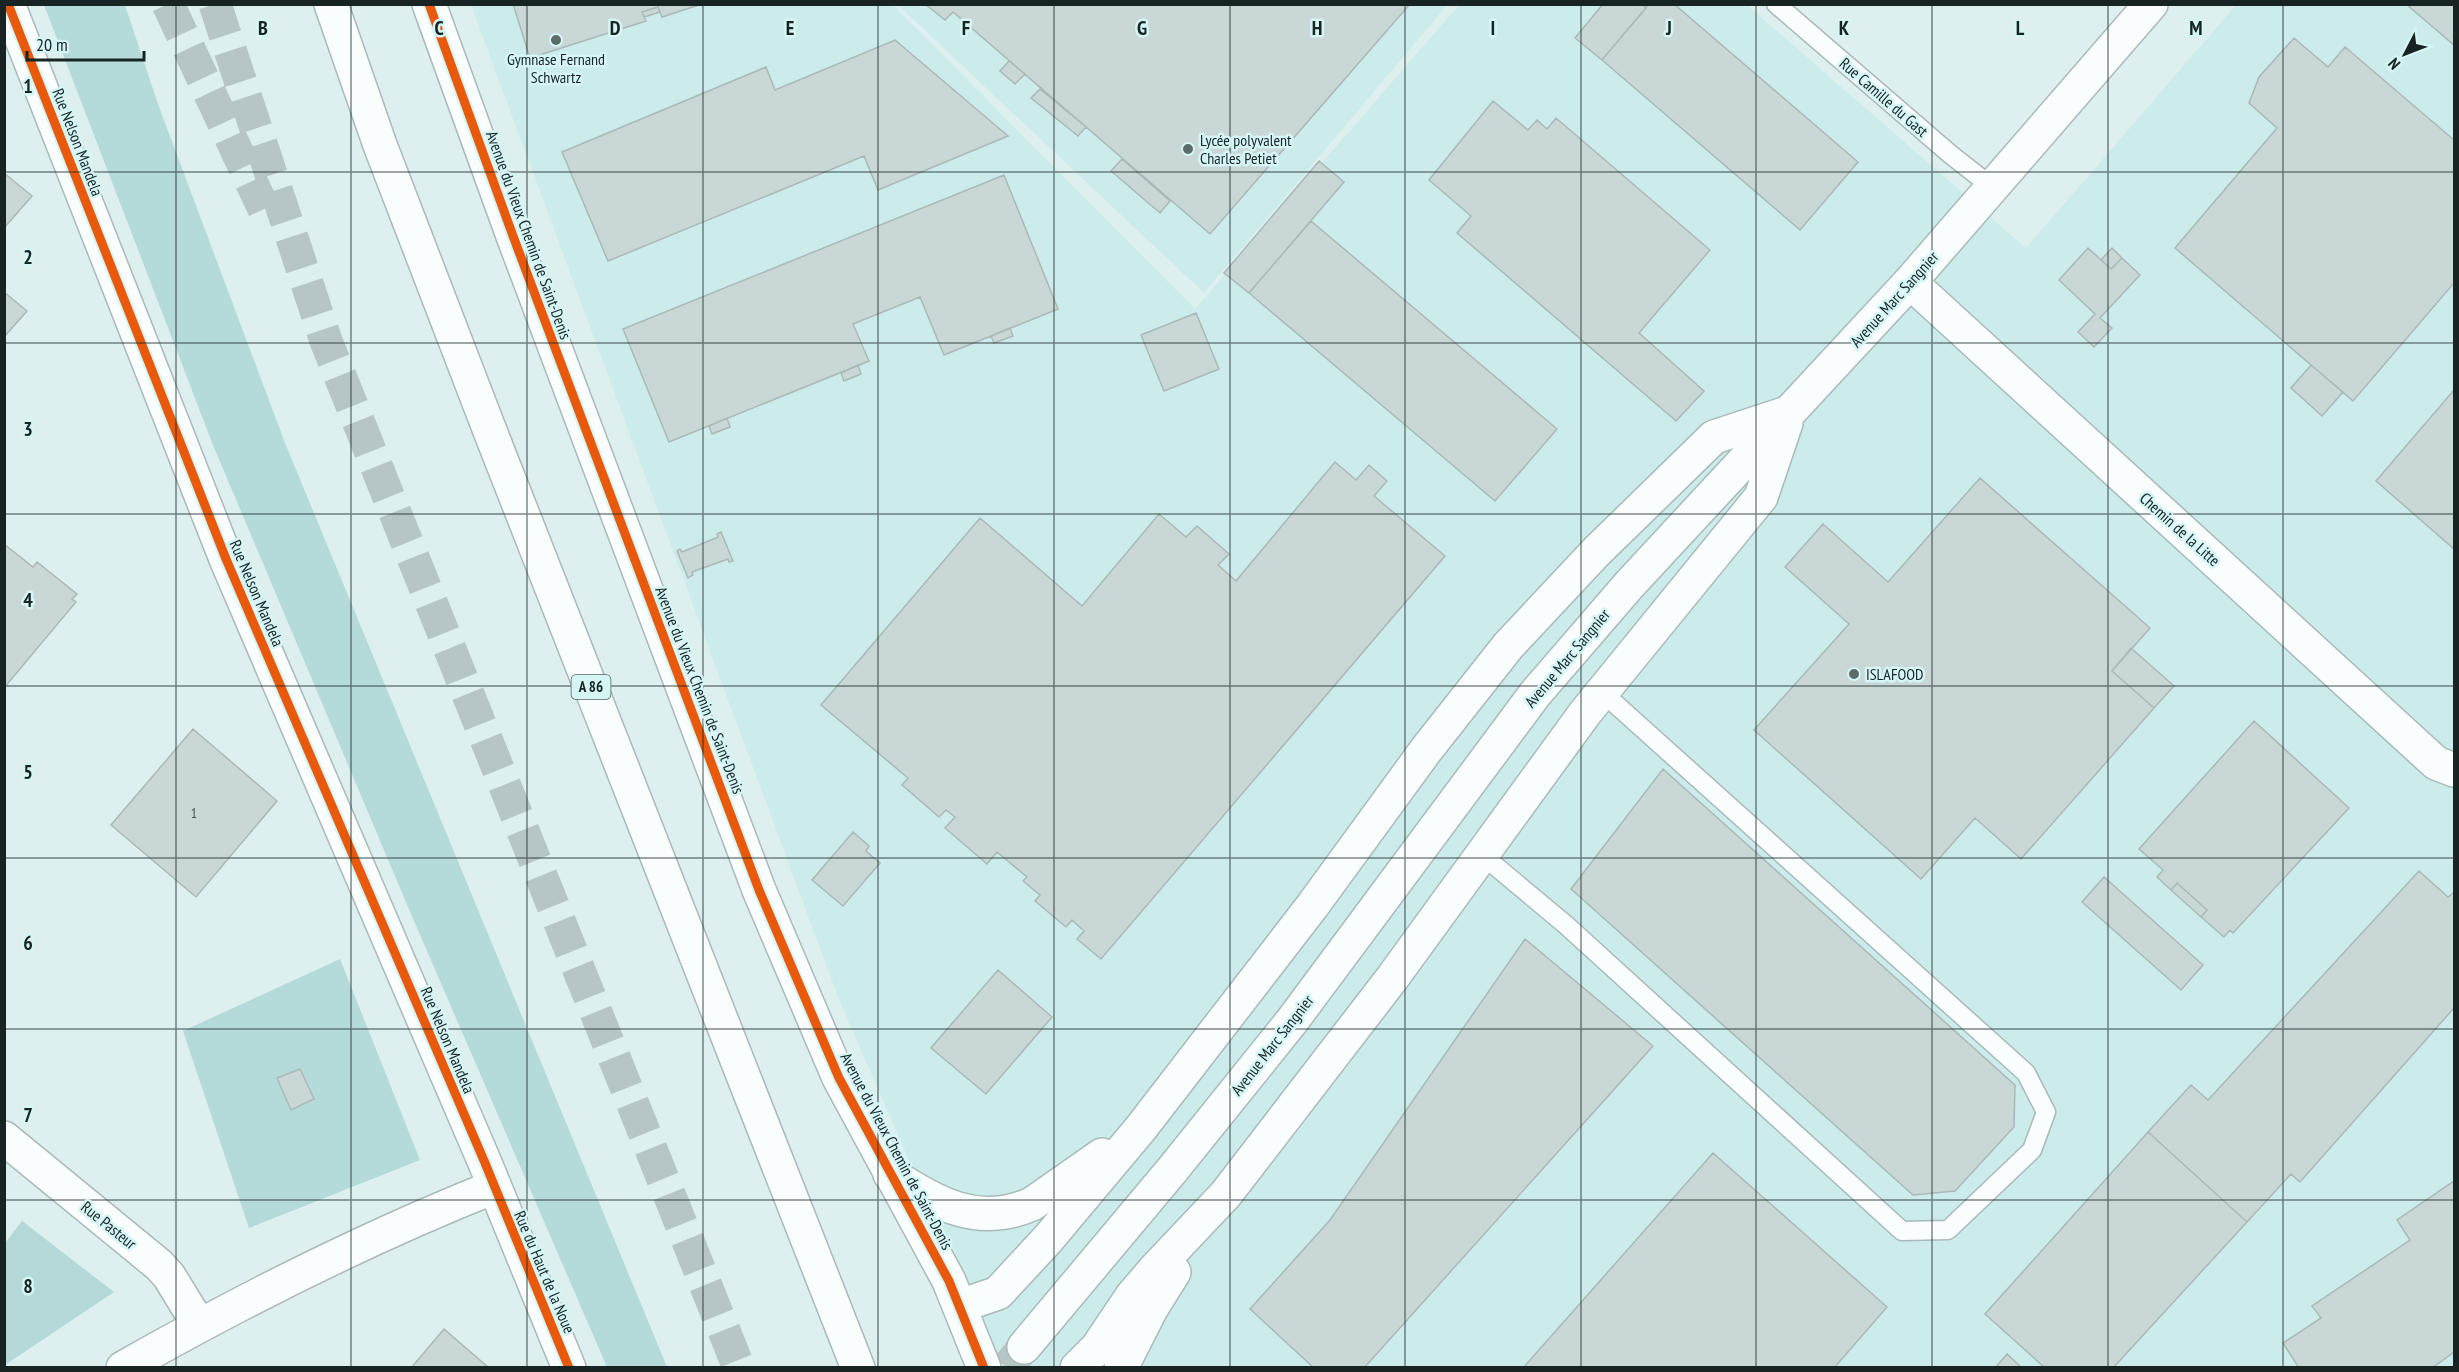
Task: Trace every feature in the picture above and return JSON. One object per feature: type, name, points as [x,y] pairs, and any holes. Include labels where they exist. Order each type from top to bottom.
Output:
[{"type":"main road","name":"Rue Nelson Mandela","points":[[8,4],[226,559],[494,1187]]},
{"type":"main road","name":"A 86","points":[[331,4],[380,145],[490,431],[858,1368]]},
{"type":"main road","name":"Avenue du Vieux Chemin de Saint-Denis","points":[[429,4],[517,247],[759,890],[839,1078],[949,1281],[984,1368]]},
{"type":"main road","name":"Avenue Marc Sangnier","points":[[1024,1347],[1173,1169],[1292,1021],[1535,694],[1629,585],[1910,282],[2151,4]]},
{"type":"main road","name":"Chemin de la Litte","points":[[1910,282],[2436,764],[2454,770]]},
{"type":"main road","points":[[1120,1368],[1151,1309],[1226,1194],[1393,977],[1602,692],[1761,496],[1789,413]]},
{"type":"main road","points":[[960,1306],[998,1293],[1048,1239],[1141,1128],[1508,646],[1596,552],[1714,437],[1789,413]]},
{"type":"main road","points":[[890,1174],[933,1201],[947,1206],[993,1214],[1009,1212],[1032,1204],[1141,1128]]},
{"type":"main road","name":"Rue Pasteur","points":[[4,1138],[159,1265],[169,1276],[199,1324]]},
{"type":"main road","points":[[123,1368],[199,1324],[409,1221],[494,1187]]},
{"type":"main road","name":"Rue du Haut de la Noue","points":[[494,1187],[569,1368]]},
{"type":"main road","points":[[1077,1368],[1097,1348],[1132,1296],[1226,1194]]},
{"type":"lane","name":"Rue Camille du Gast","points":[[1776,4],[1950,154],[1992,187]]},
{"type":"lane","points":[[1481,854],[1566,925],[1902,1231],[1948,1230],[2032,1150],[2046,1112],[2026,1073],[1602,692]]},
{"type":"shaded area","points":[[44,5],[125,5],[159,107],[285,443],[667,1367],[607,1367],[411,914],[213,445]]},
{"type":"shaded area","points":[[471,5],[893,5],[1195,309],[1459,5],[1747,5],[2026,248],[2236,5],[2454,5],[2454,1367],[999,1367],[838,997]]},
{"type":"shaded area","name":"Lycée polyvalent Charles Petiet","points":[[898,5],[1447,5],[1204,293]]},
{"type":"shaded area","points":[[340,959],[420,1160],[249,1228],[183,1031]]},
{"type":"shaded area","points":[[22,1221],[114,1292],[5,1365],[5,1243]]},
{"type":"building","name":"Gymnase Fernand Schwartz","points":[[513,4],[702,4],[662,17],[658,7],[642,12],[646,21],[530,58]]},
{"type":"building","name":"Lycée polyvalent Charles Petiet","points":[[925,4],[1410,4],[1210,234],[953,12],[945,20]]},
{"type":"building","points":[[1603,4],[1642,4],[1646,8],[1602,60],[1575,38]]},
{"type":"building","points":[[1649,4],[1674,4],[1858,162],[1800,230],[1602,60]]},
{"type":"building","points":[[2406,4],[2454,4],[2454,45]]},
{"type":"building","points":[[658,7],[660,12],[644,17],[642,12]]},
{"type":"building","points":[[2294,38],[2328,67],[2345,47],[2454,140],[2454,283],[2353,401],[2175,248],[2277,128],[2249,103],[2259,77]]},
{"type":"building","points":[[895,40],[1008,136],[878,190],[864,156],[608,261],[562,152],[766,67],[775,90]]},
{"type":"building","points":[[1009,61],[1025,74],[1015,84],[1000,71]]},
{"type":"building","points":[[1040,89],[1086,127],[1078,136],[1031,98]]},
{"type":"building","points":[[1493,101],[1528,130],[1537,120],[1547,129],[1556,118],[1710,250],[1639,333],[1704,391],[1676,421],[1457,233],[1471,216],[1429,180]]},
{"type":"building","points":[[1122,159],[1170,201],[1160,213],[1111,171]]},
{"type":"building","points":[[1319,161],[1344,182],[1249,293],[1224,273]]},
{"type":"building","points":[[4,173],[32,196],[4,228]]},
{"type":"building","points":[[1004,175],[1058,309],[944,355],[920,297],[853,324],[869,361],[669,442],[623,329]]},
{"type":"building","points":[[1311,221],[1557,429],[1495,501],[1249,293]]},
{"type":"building","points":[[2088,248],[2111,269],[2122,258],[2140,275],[2100,318],[2112,328],[2094,347],[2078,332],[2095,314],[2059,280]]},
{"type":"building","points":[[2112,248],[2122,258],[2111,269],[2101,260]]},
{"type":"building","points":[[4,292],[27,311],[4,337]]},
{"type":"building","points":[[1196,313],[1219,369],[1164,391],[1141,335]]},
{"type":"building","points":[[1010,328],[1013,336],[994,343],[991,336]]},
{"type":"building","points":[[858,365],[861,374],[844,381],[841,373]]},
{"type":"building","points":[[2311,365],[2343,392],[2322,416],[2291,388]]},
{"type":"building","points":[[2454,390],[2454,549],[2376,481]]},
{"type":"building","points":[[727,418],[730,427],[712,434],[709,426]]},
{"type":"building","points":[[1335,462],[1356,480],[1369,465],[1387,481],[1374,496],[1445,556],[1101,959],[1077,939],[1084,931],[1072,920],[1066,927],[1035,901],[1040,895],[1023,881],[1027,877],[997,852],[987,864],[945,828],[955,817],[946,810],[939,817],[902,785],[908,778],[821,705],[980,518],[1082,606],[1159,514],[1186,537],[1197,526],[1229,554],[1218,565],[1236,581]]},
{"type":"building","points":[[1980,478],[2150,628],[2112,671],[2154,708],[2021,859],[1975,818],[1921,879],[1754,730],[1849,624],[1785,567],[1823,524],[1888,582]]},
{"type":"building","points":[[721,532],[733,561],[729,562],[728,559],[692,572],[693,575],[688,578],[677,551],[680,549],[682,552],[718,537],[717,534]]},
{"type":"building","points":[[4,544],[33,567],[37,562],[77,594],[72,599],[76,602],[4,688]]},
{"type":"building","points":[[2131,648],[2174,686],[2154,708],[2112,671]]},
{"type":"building","points":[[2254,721],[2349,808],[2233,933],[2230,930],[2224,937],[2201,917],[2207,910],[2177,883],[2171,890],[2157,877],[2163,870],[2139,849]]},
{"type":"building","points":[[193,729],[277,801],[196,897],[111,825]]},
{"type":"building","points":[[1663,769],[2015,1085],[2014,1127],[1955,1191],[1913,1195],[1571,889]]},
{"type":"building","points":[[853,832],[869,846],[866,851],[880,863],[843,906],[812,880]]},
{"type":"building","points":[[2419,871],[2448,897],[2454,892],[2454,1008],[2300,1182],[2291,1174],[2247,1222],[2148,1132],[2191,1085],[2208,1100]]},
{"type":"building","points":[[2104,877],[2203,965],[2181,990],[2082,902]]},
{"type":"building","points":[[2177,883],[2207,910],[2201,917],[2171,890]]},
{"type":"building","points":[[1525,939],[1653,1046],[1364,1368],[1314,1368],[1250,1309],[1330,1220]]},
{"type":"building","points":[[998,970],[1052,1017],[986,1094],[931,1048]]},
{"type":"building","points":[[300,1069],[314,1099],[291,1110],[277,1078]]},
{"type":"building","points":[[2148,1132],[2247,1222],[2113,1368],[2045,1368],[1985,1314]]},
{"type":"building","points":[[1713,1153],[1887,1307],[1834,1368],[1523,1368]]},
{"type":"building","points":[[2454,1181],[2454,1352],[2432,1368],[2299,1368],[2283,1343],[2321,1318],[2312,1306],[2410,1240],[2397,1220]]},
{"type":"building","points":[[444,1329],[489,1368],[411,1368]]},
{"type":"building","points":[[2007,1354],[2022,1368],[1995,1368]]},
{"type":"tunnel","points":[[168,4],[264,209]]},
{"type":"tunnel","points":[[215,4],[326,341],[739,1368]]},
{"type":"tunnel","points":[[1007,1368],[1024,1347]]},
{"type":"cycle path","points":[[8,4],[226,559],[485,1163],[569,1368]]},
{"type":"cycle path","points":[[429,4],[513,236],[759,890],[839,1078],[949,1281],[984,1368]]},
{"type":"place","name":"Gymnase Fernand Schwartz","points":[[556,40]]},
{"type":"place","name":"Lycée polyvalent Charles Petiet","points":[[1188,149]]},
{"type":"place","name":"ISLAFOOD","points":[[1854,674]]}]
